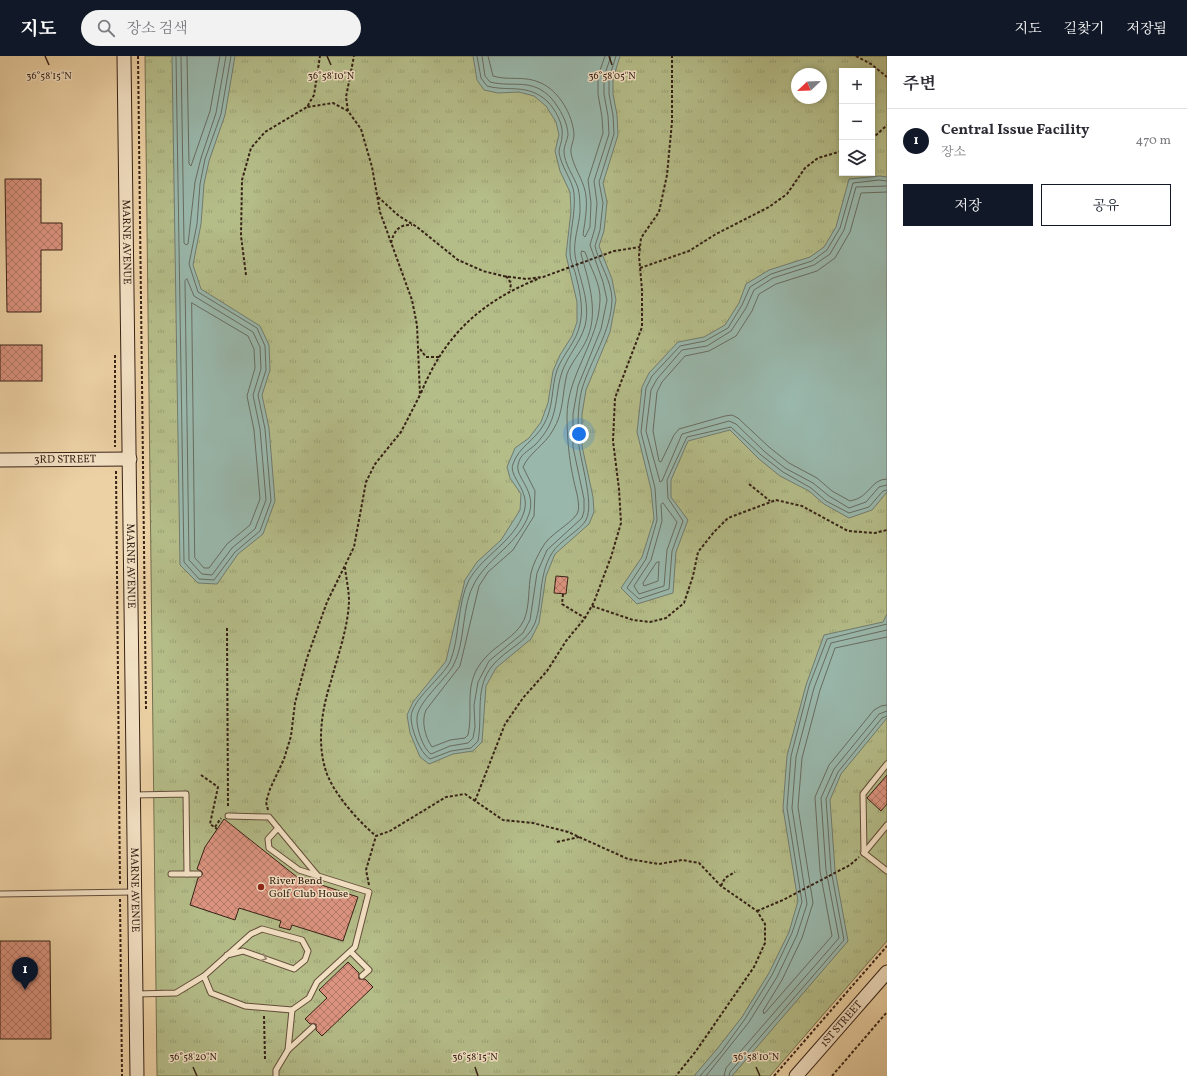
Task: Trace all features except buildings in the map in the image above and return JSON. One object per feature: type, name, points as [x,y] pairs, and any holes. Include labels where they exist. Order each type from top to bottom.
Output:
[{"type":"street","name":"MARNE AVENUE","points":[[124,56],[137,1076]]},
{"type":"street","name":"3RD STREET","points":[[0,460],[130,459]]},
{"type":"street","name":"1ST STREET","points":[[796,1076],[887,972]]},
{"type":"lane","points":[[864,853],[863,794],[887,764]]},
{"type":"lane","points":[[133,795],[186,794],[187,874]]},
{"type":"lane","points":[[228,816],[269,818],[318,876]]},
{"type":"lane","points":[[864,853],[887,824]]},
{"type":"lane","points":[[204,976],[211,993],[245,1006],[292,1010],[310,998],[317,982],[352,952],[355,947],[369,892],[299,870],[269,848],[268,839],[278,828]]},
{"type":"lane","points":[[864,853],[887,871]]},
{"type":"lane","points":[[171,874],[199,874]]},
{"type":"lane","points":[[0,894],[135,892]]},
{"type":"lane","points":[[136,994],[176,993],[204,976],[227,955],[251,934],[262,929],[302,940],[308,951],[305,960],[294,969],[243,951],[227,955]]},
{"type":"lane","points":[[352,952],[369,970],[362,976]]},
{"type":"lane","points":[[288,1050],[292,1010]]},
{"type":"lane","points":[[276,1076],[276,1070],[288,1050],[313,1027]]},
{"type":"path","points":[[138,56],[146,716]]},
{"type":"path","points":[[307,107],[314,95],[320,56]]},
{"type":"path","points":[[348,111],[346,97],[354,56]]},
{"type":"path","points":[[475,801],[506,724],[523,698],[547,671],[566,641],[585,618],[592,606],[612,557],[621,523],[613,441],[615,398],[642,327],[640,247],[641,238],[660,212],[667,175],[672,122],[672,56]]},
{"type":"path","points":[[856,56],[871,64],[887,77]]},
{"type":"path","points":[[246,276],[241,236],[242,180],[251,148],[265,132],[307,107],[333,103],[348,111],[361,129],[372,167],[380,212],[412,300],[417,325],[419,347],[420,395]]},
{"type":"path","points":[[875,137],[887,126]]},
{"type":"path","points":[[640,268],[689,251],[716,234],[769,207],[787,194],[805,168],[818,158],[839,152]]},
{"type":"path","points":[[377,196],[399,216],[414,225],[458,260],[483,271],[506,276],[526,279],[543,277]]},
{"type":"path","points":[[391,244],[393,234],[398,228],[406,225],[414,225]]},
{"type":"path","points":[[269,818],[266,802],[284,759],[291,736],[295,703],[307,658],[327,602],[354,547],[366,482],[375,464],[401,432],[426,380],[440,356],[453,337],[484,306],[509,291],[604,255],[630,247],[640,247]]},
{"type":"path","points":[[506,276],[511,283],[509,291]]},
{"type":"path","points":[[419,347],[426,357],[440,356]]},
{"type":"path","points":[[115,351],[122,1076]]},
{"type":"path","points":[[749,484],[770,501]]},
{"type":"path","points":[[592,606],[633,620],[650,622],[666,618],[684,602],[693,576],[698,552],[714,532],[728,518],[770,501],[776,500],[802,506],[848,531],[875,533],[887,530]]},
{"type":"path","points":[[345,567],[349,600],[346,623],[327,696],[320,738],[325,769],[334,788],[356,817],[376,836]]},
{"type":"path","points":[[563,594],[562,604],[585,618]]},
{"type":"path","points":[[227,628],[228,816]]},
{"type":"path","points":[[201,775],[218,788],[210,824],[217,829]]},
{"type":"path","points":[[376,836],[390,831],[446,797],[465,794],[503,820],[534,823],[568,832],[628,859],[659,864],[682,860],[699,863],[721,886],[757,911],[765,924],[765,943],[754,967],[696,1051],[676,1076]]},
{"type":"path","points":[[369,892],[369,883],[366,870],[376,836]]},
{"type":"path","points":[[557,842],[579,837]]},
{"type":"path","points":[[757,911],[783,900],[850,865]]},
{"type":"path","points":[[721,886],[726,878],[735,872]]},
{"type":"path","points":[[774,1076],[887,946]]},
{"type":"path","points":[[264,1008],[265,1059]]},
{"type":"path","points":[[832,1076],[887,1012]]},
{"type":"green space","points":[[145,56],[887,56],[887,941],[770,1076],[157,1076]]},
{"type":"water","points":[[172,56],[235,56],[225,115],[209,161],[204,184],[201,224],[193,265],[201,289],[260,326],[269,345],[270,370],[262,395],[269,428],[275,501],[263,534],[238,554],[217,584],[198,583],[180,565]]},
{"type":"water","points":[[473,56],[620,56],[613,79],[613,94],[617,115],[618,135],[603,183],[607,202],[604,231],[599,246],[612,279],[616,300],[610,332],[586,390],[582,414],[582,446],[593,497],[594,512],[589,524],[555,554],[546,576],[539,623],[531,639],[496,668],[486,686],[482,742],[473,751],[453,754],[429,764],[420,757],[410,733],[407,715],[413,702],[446,661],[465,580],[477,562],[501,540],[520,510],[521,494],[510,478],[507,467],[515,448],[529,438],[541,422],[548,403],[553,371],[560,355],[572,336],[577,322],[577,302],[566,255],[571,211],[570,192],[560,171],[555,151],[559,135],[556,122],[546,106],[534,96],[519,92],[498,93],[484,90],[477,80]]},
{"type":"water","points":[[880,176],[887,177],[887,492],[872,510],[849,518],[824,504],[809,491],[780,476],[759,459],[730,430],[688,441],[671,480],[671,497],[688,520],[676,552],[673,593],[637,604],[621,588],[642,557],[654,519],[651,489],[637,432],[642,387],[649,373],[678,342],[704,337],[725,325],[739,303],[746,284],[769,270],[810,257],[824,247],[836,227],[849,179]]},
{"type":"water","points":[[887,614],[887,718],[841,774],[830,800],[835,870],[848,941],[732,1076],[694,1076],[742,1017],[769,973],[789,932],[798,901],[783,808],[787,756],[806,685],[824,635],[883,622]]},
{"type":"place","name":"River Bend Golf Club House","points":[[261,887]]},
{"type":"place","name":"Central Issue Facility","points":[[25,990]]}]
